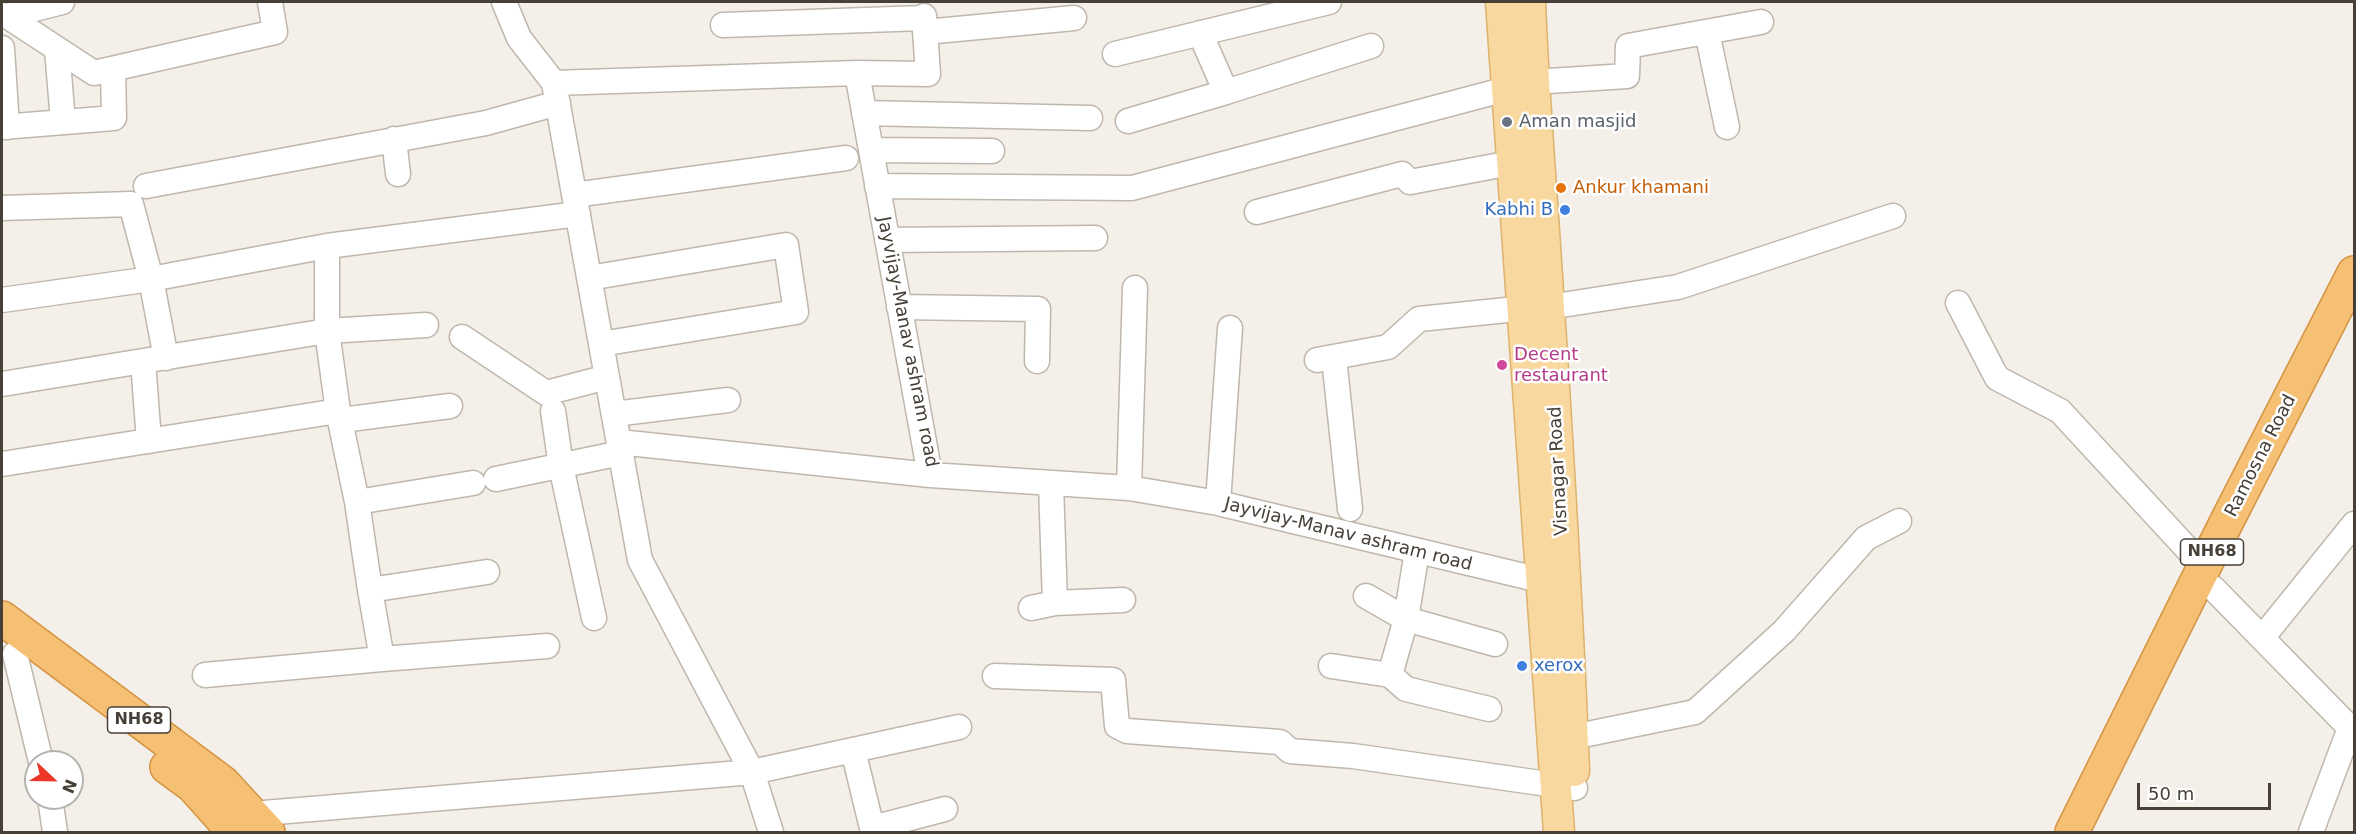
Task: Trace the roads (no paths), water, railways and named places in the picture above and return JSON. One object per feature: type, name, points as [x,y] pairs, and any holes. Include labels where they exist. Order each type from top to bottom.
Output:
[{"type":"highway","name":"Ramosna Road","points":[[2092,832],[2209,578],[2355,273]]},
{"type":"highway","name":"Ramosna Road","points":[[2072,832],[2355,311]]},
{"type":"highway","name":"NH68","points":[[2,618],[223,783],[251,826]]},
{"type":"highway","points":[[8,650],[251,826]]},
{"type":"main road","points":[[1501,2],[1520,85],[1511,163],[1532,307]]},
{"type":"main road","name":"Visnagar Road","points":[[1530,2],[1520,85],[1532,307],[1553,583],[1573,737],[1565,787],[1577,832]]},
{"type":"main road","points":[[1553,583],[1565,787],[1559,832]]},
{"type":"street","points":[[4,16],[62,2]]},
{"type":"street","points":[[4,16],[94,73],[275,32],[270,2]]},
{"type":"street","points":[[504,2],[519,38],[556,93],[640,560],[752,772],[771,832]]},
{"type":"street","points":[[1115,54],[1329,2]]},
{"type":"street","points":[[146,186],[486,123],[556,93],[857,73],[928,74],[924,17]]},
{"type":"street","points":[[723,25],[924,17],[1074,18]]},
{"type":"street","points":[[877,186],[1132,188],[1520,85],[1627,76],[1628,46],[1761,22]]},
{"type":"street","points":[[1707,32],[1727,128]]},
{"type":"street","points":[[1200,33],[1226,92]]},
{"type":"street","points":[[1128,121],[1371,46]]},
{"type":"street","points":[[2,48],[4,127],[114,118],[113,69]]},
{"type":"street","points":[[57,49],[63,122]]},
{"type":"street","name":"Jayvijay-Manav ashram road","points":[[857,73],[930,475],[1129,488],[1218,503],[1553,583]]},
{"type":"street","points":[[864,113],[1090,118]]},
{"type":"street","points":[[394,139],[398,174]]},
{"type":"street","points":[[871,150],[992,151]]},
{"type":"street","points":[[2,300],[151,279],[327,246],[846,158]]},
{"type":"street","points":[[1257,212],[1402,174],[1410,182],[1511,163]]},
{"type":"street","points":[[2,208],[131,204],[151,279],[154,360],[149,441]]},
{"type":"street","points":[[1350,509],[1326,359],[1388,347],[1419,319],[1532,307],[1678,287],[1893,216]]},
{"type":"street","points":[[887,240],[1095,238]]},
{"type":"street","points":[[589,278],[786,245],[796,312],[601,344]]},
{"type":"street","points":[[327,246],[327,331],[382,659]]},
{"type":"street","points":[[1129,488],[1135,288]]},
{"type":"street","points":[[1958,303],[1997,378],[2060,411],[2262,638],[2352,730],[2311,832]]},
{"type":"street","points":[[899,307],[1038,309],[1037,361]]},
{"type":"street","points":[[2,384],[327,331],[426,326]]},
{"type":"street","points":[[1218,503],[1230,328]]},
{"type":"street","points":[[462,337],[546,393],[607,377]]},
{"type":"street","points":[[614,414],[728,400]]},
{"type":"street","points":[[2,464],[34,449],[149,441],[340,415],[450,406]]},
{"type":"street","points":[[553,411],[561,466],[594,618]]},
{"type":"street","points":[[357,502],[561,466],[620,447],[930,475]]},
{"type":"street","points":[[1051,484],[1043,605],[1123,600]]},
{"type":"street","points":[[1573,737],[1695,712],[1784,631],[1866,538],[1899,520]]},
{"type":"street","points":[[2262,638],[2355,524]]},
{"type":"street","points":[[1390,675],[1406,619],[1417,552]]},
{"type":"street","points":[[370,590],[487,572]]},
{"type":"street","points":[[1366,596],[1406,619],[1495,644]]},
{"type":"street","points":[[205,675],[547,646]]},
{"type":"street","points":[[8,650],[37,750]]},
{"type":"street","points":[[1331,666],[1390,675],[1406,689],[1489,709]]},
{"type":"street","points":[[995,676],[1113,680],[1117,726],[1127,731],[1280,742],[1290,751],[1353,756],[1565,787]]},
{"type":"street","points":[[251,826],[752,772],[959,727]]},
{"type":"street","points":[[853,750],[872,828],[945,809]]},
{"type":"street","points":[[53,810],[55,832]]},
{"type":"place","name":"Aman masjid","points":[[1507,122]]},
{"type":"place","name":"Ankur khamani","points":[[1561,188]]},
{"type":"place","name":"Kabhi B","points":[[1565,210]]},
{"type":"place","name":"Decent restaurant","points":[[1502,365]]},
{"type":"place","name":"xerox","points":[[1522,666]]}]
